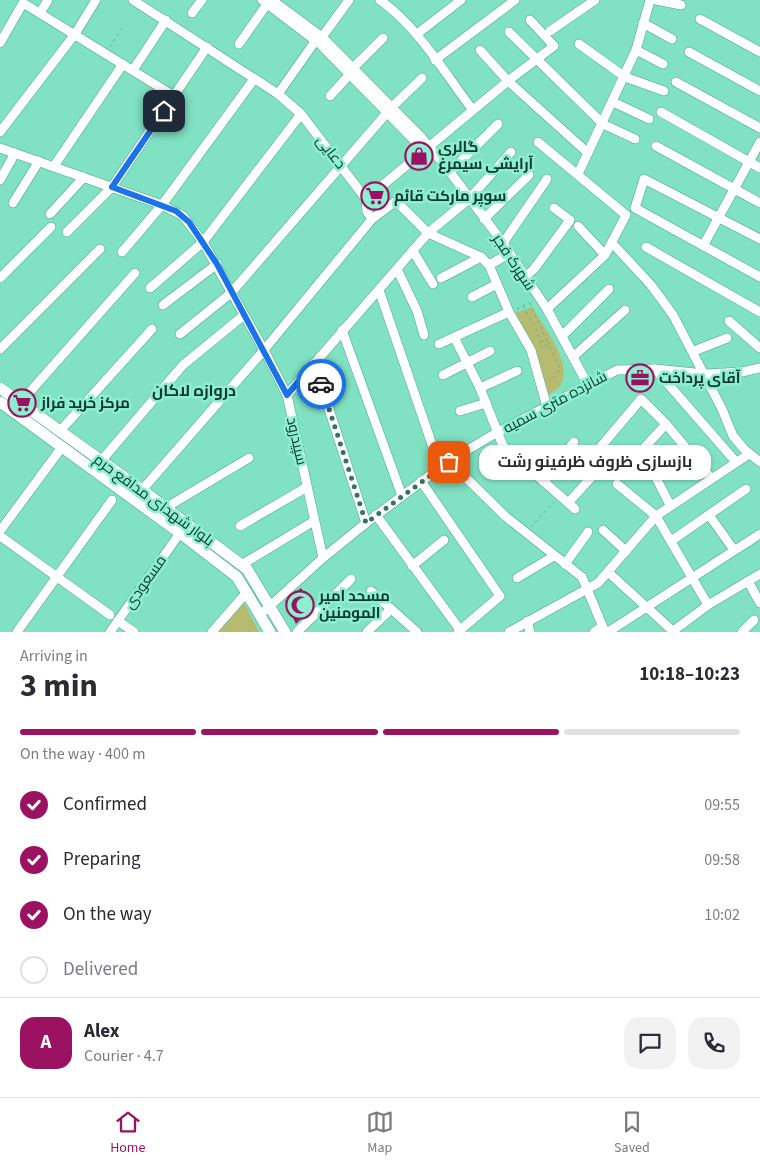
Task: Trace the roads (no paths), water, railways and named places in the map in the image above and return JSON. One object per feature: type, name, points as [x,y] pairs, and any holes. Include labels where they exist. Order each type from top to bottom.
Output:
[{"type":"main road","name":"بلوار شهدای مدافع حرم","points":[[0,388],[248,569],[272,600],[285,632]]},
{"type":"main road","name":"بلوار شهدای مدافع حرم","points":[[0,402],[180,532],[238,577],[270,632]]},
{"type":"street","points":[[40,13],[48,0]]},
{"type":"street","points":[[0,132],[75,34],[96,0]]},
{"type":"street","points":[[192,13],[202,0]]},
{"type":"street","points":[[278,94],[349,0]]},
{"type":"street","points":[[380,0],[393,4],[472,110]]},
{"type":"street","points":[[417,34],[461,0]]},
{"type":"street","points":[[435,60],[515,0]]},
{"type":"street","points":[[550,31],[595,0]]},
{"type":"street","points":[[578,174],[636,50],[650,0]]},
{"type":"street","points":[[656,0],[681,5]]},
{"type":"street","name":"دعایی","points":[[138,1],[278,94],[301,114],[366,199],[367,212],[372,219]]},
{"type":"street","points":[[239,44],[267,1]]},
{"type":"street","name":"شهرک فجر","points":[[267,1],[319,39],[389,110],[422,138],[428,148],[450,172],[510,253],[547,309],[588,385]]},
{"type":"street","points":[[0,43],[23,3],[174,96]]},
{"type":"street","points":[[700,19],[760,52]]},
{"type":"street","points":[[133,70],[166,20]]},
{"type":"street","points":[[366,199],[472,110],[554,46],[530,20]]},
{"type":"street","points":[[643,23],[672,40]]},
{"type":"street","points":[[509,32],[603,124],[635,139]]},
{"type":"street","points":[[330,96],[383,38]]},
{"type":"street","points":[[579,44],[624,77],[664,91]]},
{"type":"street","points":[[67,232],[112,187],[207,47]]},
{"type":"street","points":[[480,50],[508,81],[588,153]]},
{"type":"street","points":[[636,50],[663,64]]},
{"type":"street","points":[[690,52],[760,91]]},
{"type":"street","points":[[54,166],[123,64]]},
{"type":"street","points":[[180,334],[231,293],[389,110],[422,78]]},
{"type":"street","points":[[122,252],[162,205],[254,79]]},
{"type":"street","points":[[676,82],[760,128]]},
{"type":"street","points":[[613,102],[649,119]]},
{"type":"street","points":[[661,112],[760,168]]},
{"type":"street","points":[[150,288],[203,242],[301,114]]},
{"type":"street","points":[[450,172],[498,124]]},
{"type":"street","points":[[538,142],[626,215],[606,255],[547,309]]},
{"type":"street","points":[[703,246],[760,142]]},
{"type":"street","points":[[656,146],[733,190],[760,203]]},
{"type":"street","name":"سپیدرود","points":[[0,148],[162,205],[183,216],[217,264],[287,395],[323,558]]},
{"type":"street","points":[[287,395],[428,234],[470,199],[511,152]]},
{"type":"street","points":[[0,180],[16,153]]},
{"type":"street","points":[[13,203],[38,161]]},
{"type":"street","points":[[484,219],[529,175]]},
{"type":"street","points":[[50,214],[84,177]]},
{"type":"street","points":[[760,239],[644,178],[635,208],[760,277]]},
{"type":"street","points":[[503,243],[547,180]]},
{"type":"street","points":[[142,490],[264,350],[372,219],[396,201],[428,234],[481,257],[489,264],[509,312],[531,350],[547,408]]},
{"type":"street","points":[[526,277],[570,220],[554,208]]},
{"type":"street","points":[[578,226],[606,255]]},
{"type":"street","points":[[0,278],[51,228]]},
{"type":"street","points":[[613,244],[651,285],[673,315],[694,351],[722,408],[733,436],[749,454],[760,462]]},
{"type":"street","points":[[646,247],[760,312]]},
{"type":"street","points":[[0,349],[100,249]]},
{"type":"street","points":[[413,252],[433,284]]},
{"type":"street","points":[[489,264],[510,253]]},
{"type":"street","points":[[441,278],[481,257]]},
{"type":"street","points":[[163,305],[217,264]]},
{"type":"street","points":[[397,269],[418,311],[424,335]]},
{"type":"street","points":[[20,403],[135,273]]},
{"type":"street","points":[[472,297],[497,284]]},
{"type":"street","points":[[562,336],[609,289]]},
{"type":"street","points":[[379,290],[440,468]]},
{"type":"street","points":[[574,356],[625,310]]},
{"type":"street","points":[[439,344],[509,312]]},
{"type":"street","points":[[101,461],[184,365],[244,315]]},
{"type":"street","points":[[729,321],[760,348]]},
{"type":"street","points":[[60,431],[152,330]]},
{"type":"street","points":[[342,330],[402,496]]},
{"type":"street","points":[[454,337],[480,388],[496,433],[504,446],[571,506],[597,472]]},
{"type":"street","points":[[694,351],[727,338]]},
{"type":"street","points":[[443,375],[490,351]]},
{"type":"street","points":[[314,363],[366,523]]},
{"type":"street","name":"شانزده متری سمیه","points":[[261,614],[272,600],[323,558],[376,515],[440,468],[496,433],[617,370],[655,369],[705,374],[742,372],[760,368]]},
{"type":"street","points":[[655,369],[736,462]]},
{"type":"street","points":[[480,388],[517,372]]},
{"type":"street","points":[[598,450],[641,399],[666,424],[712,478]]},
{"type":"street","points":[[460,411],[486,403]]},
{"type":"street","points":[[624,470],[666,424]]},
{"type":"street","points":[[544,482],[574,442]]},
{"type":"street","points":[[0,530],[62,447]]},
{"type":"street","points":[[509,632],[598,583],[656,516],[749,454]]},
{"type":"street","points":[[166,508],[249,458]]},
{"type":"street","points":[[449,462],[505,516],[582,578],[605,630]]},
{"type":"street","points":[[652,470],[670,505]]},
{"type":"street","points":[[376,515],[459,631],[500,596],[422,481]]},
{"type":"street","points":[[617,484],[656,516],[708,605]]},
{"type":"street","points":[[240,526],[307,487]]},
{"type":"street","points":[[670,541],[746,489]]},
{"type":"street","points":[[17,632],[112,500]]},
{"type":"street","points":[[709,515],[734,550]]},
{"type":"street","points":[[242,564],[314,521]]},
{"type":"street","points":[[603,530],[626,551]]},
{"type":"street","name":"مسعودی","points":[[110,632],[114,618],[180,532]]},
{"type":"street","points":[[565,564],[588,532]]},
{"type":"street","points":[[594,632],[605,630],[646,606],[760,534]]},
{"type":"street","points":[[0,536],[134,632]]},
{"type":"street","points":[[412,566],[444,540]]},
{"type":"street","points":[[517,578],[554,556]]},
{"type":"street","points":[[608,572],[674,631],[708,605],[760,574]]},
{"type":"street","points":[[297,632],[352,580]]},
{"type":"street","points":[[748,581],[760,603]]},
{"type":"street","points":[[371,591],[417,632]]},
{"type":"street","points":[[212,632],[247,592]]},
{"type":"street","points":[[367,632],[391,609]]},
{"type":"street","points":[[742,632],[754,620]]},
{"type":"street","points":[[527,621],[530,632]]},
{"type":"place","name":"گالری آرایشی سیمرغ","points":[[419,156]]},
{"type":"place","name":"سوپر مارکت قائم","points":[[375,196]]},
{"type":"place","name":"آقای پرداخت","points":[[640,378]]},
{"type":"place","name":"مرکز خرید فراز","points":[[22,403]]},
{"type":"place","name":"بازسازی ظروف ظرفینو رشت","points":[[449,462]]},
{"type":"place","name":"مسحد امیر المومنین","points":[[300,605]]},
{"type":"district","name":"دروازه لاکان","points":[[194,390]]}]
